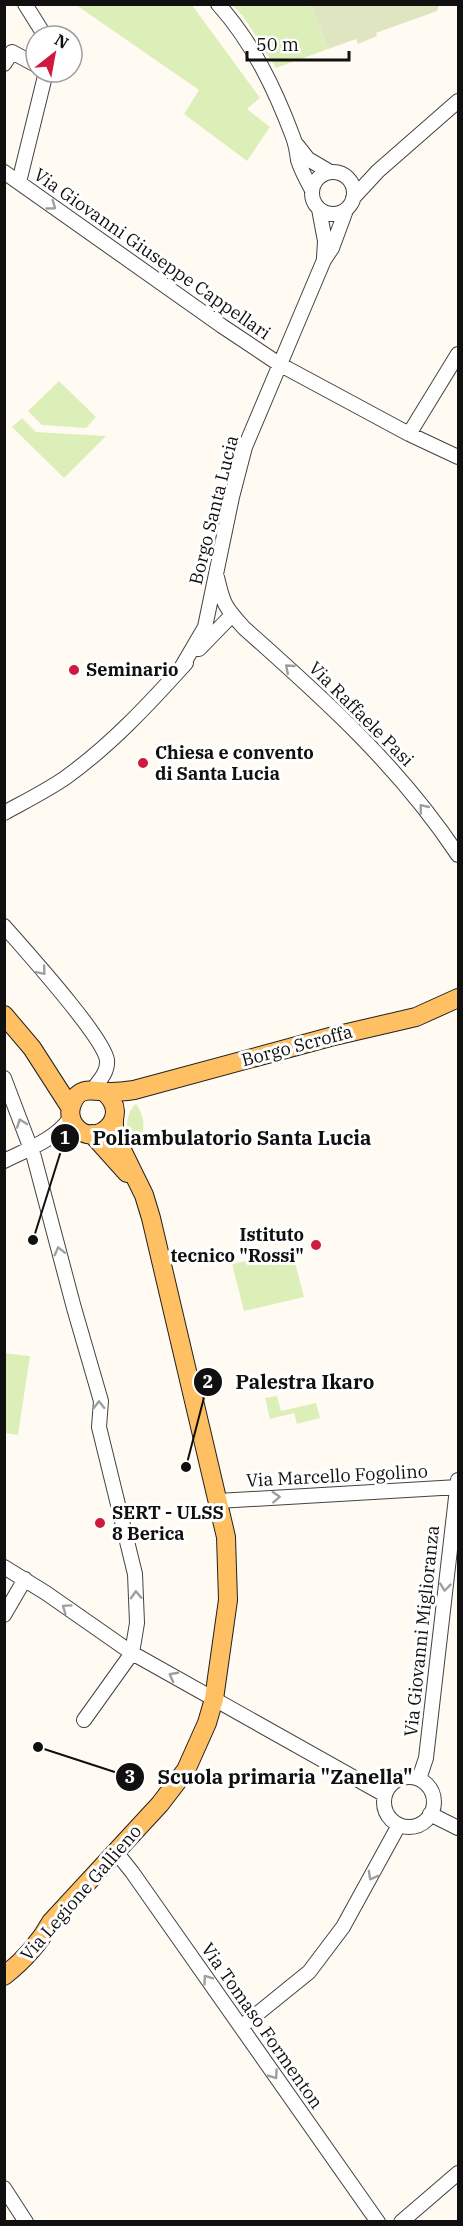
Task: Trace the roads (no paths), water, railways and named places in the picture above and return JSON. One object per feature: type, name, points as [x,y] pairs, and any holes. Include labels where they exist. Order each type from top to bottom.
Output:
[{"type":"main road","name":"Borgo Scroffa","points":[[95,1090],[134,1090],[330,1037],[416,1017],[459,998]]},
{"type":"main road","points":[[4,1015],[32,1048],[63,1076],[112,1100],[115,1115]]},
{"type":"main road","points":[[32,1048],[71,1112],[75,1126],[87,1133],[101,1133],[109,1127],[134,1090]]},
{"type":"main road","points":[[71,1112],[74,1099],[80,1093],[95,1090]]},
{"type":"main road","name":"Via Legione Gallieno","points":[[4,1976],[22,1962],[42,1938],[51,1922],[160,1804],[186,1770],[207,1724],[214,1699],[228,1600],[226,1537],[218,1501],[151,1218],[140,1187],[117,1140],[114,1130],[115,1115]]},
{"type":"main road","name":"Via Legione Gallieno","points":[[87,1133],[140,1187]]},
{"type":"street","points":[[25,4],[38,24]]},
{"type":"street","points":[[218,4],[236,24],[255,53],[295,143],[299,162],[319,209],[333,214],[350,204],[378,171],[459,101]]},
{"type":"street","points":[[4,64],[12,52],[24,58]]},
{"type":"street","points":[[19,182],[43,84]]},
{"type":"street","points":[[295,143],[308,159],[337,173],[352,185],[350,204]]},
{"type":"street","points":[[312,190],[318,178],[337,173],[360,176],[378,171]]},
{"type":"street","name":"Via Giovanni Giuseppe Cappellari","points":[[4,172],[279,364],[409,434],[459,457]]},
{"type":"street","name":"Borgo Santa Lucia","points":[[181,668],[205,627],[245,447],[350,204]]},
{"type":"street","name":"Borgo Santa Lucia","points":[[319,209],[325,242],[324,260]]},
{"type":"street","points":[[409,434],[459,354]]},
{"type":"street","name":"Via Raffaele Pasi","points":[[216,570],[223,603],[229,612],[330,704],[384,759],[459,855]]},
{"type":"street","points":[[209,612],[222,608],[229,612]]},
{"type":"street","name":"Borgo Santa Lucia","points":[[4,813],[64,779],[106,746],[148,706],[229,612]]},
{"type":"street","points":[[4,926],[82,1019],[104,1051],[107,1058],[106,1069],[95,1090]]},
{"type":"street","points":[[4,1078],[8,1098],[31,1148],[101,1401],[99,1427],[135,1574],[137,1623],[132,1653],[84,1720]]},
{"type":"street","points":[[4,1161],[48,1139],[65,1125],[71,1112]]},
{"type":"street","points":[[48,1139],[87,1133]]},
{"type":"street","name":"Via Marcello Fogolino","points":[[218,1501],[458,1485]]},
{"type":"street","name":"Via Giovanni Miglioranza","points":[[419,1779],[426,1758],[458,1485]]},
{"type":"street","points":[[4,1567],[132,1653],[385,1795]]},
{"type":"street","points":[[4,1615],[25,1579]]},
{"type":"street","points":[[401,1778],[419,1779],[431,1791],[434,1799],[430,1814],[425,1820],[413,1826],[399,1825],[388,1816],[384,1802],[388,1788],[401,1778]]},
{"type":"street","points":[[430,1814],[459,1828]]},
{"type":"street","points":[[241,2027],[309,1972],[343,1927],[399,1825]]},
{"type":"street","name":"Via Tomaso Formenton","points":[[116,1852],[139,1881],[378,2222]]},
{"type":"street","points":[[401,2222],[459,2173]]},
{"type":"street","points":[[4,2187],[26,2222]]},
{"type":"place","name":"Seminario","points":[[74,670]]},
{"type":"place","name":"Chiesa e convento di Santa Lucia","points":[[143,763]]},
{"type":"place","name":"Poliambulatorio Santa Lucia","points":[[33,1240]]},
{"type":"place","name":"Istituto tecnico \"Rossi\"","points":[[316,1245]]},
{"type":"place","name":"Palestra Ikaro","points":[[186,1467]]},
{"type":"place","name":"SERT - ULSS 8 Berica","points":[[100,1523]]},
{"type":"place","name":"Scuola primaria \"Zanella\"","points":[[38,1747]]}]
